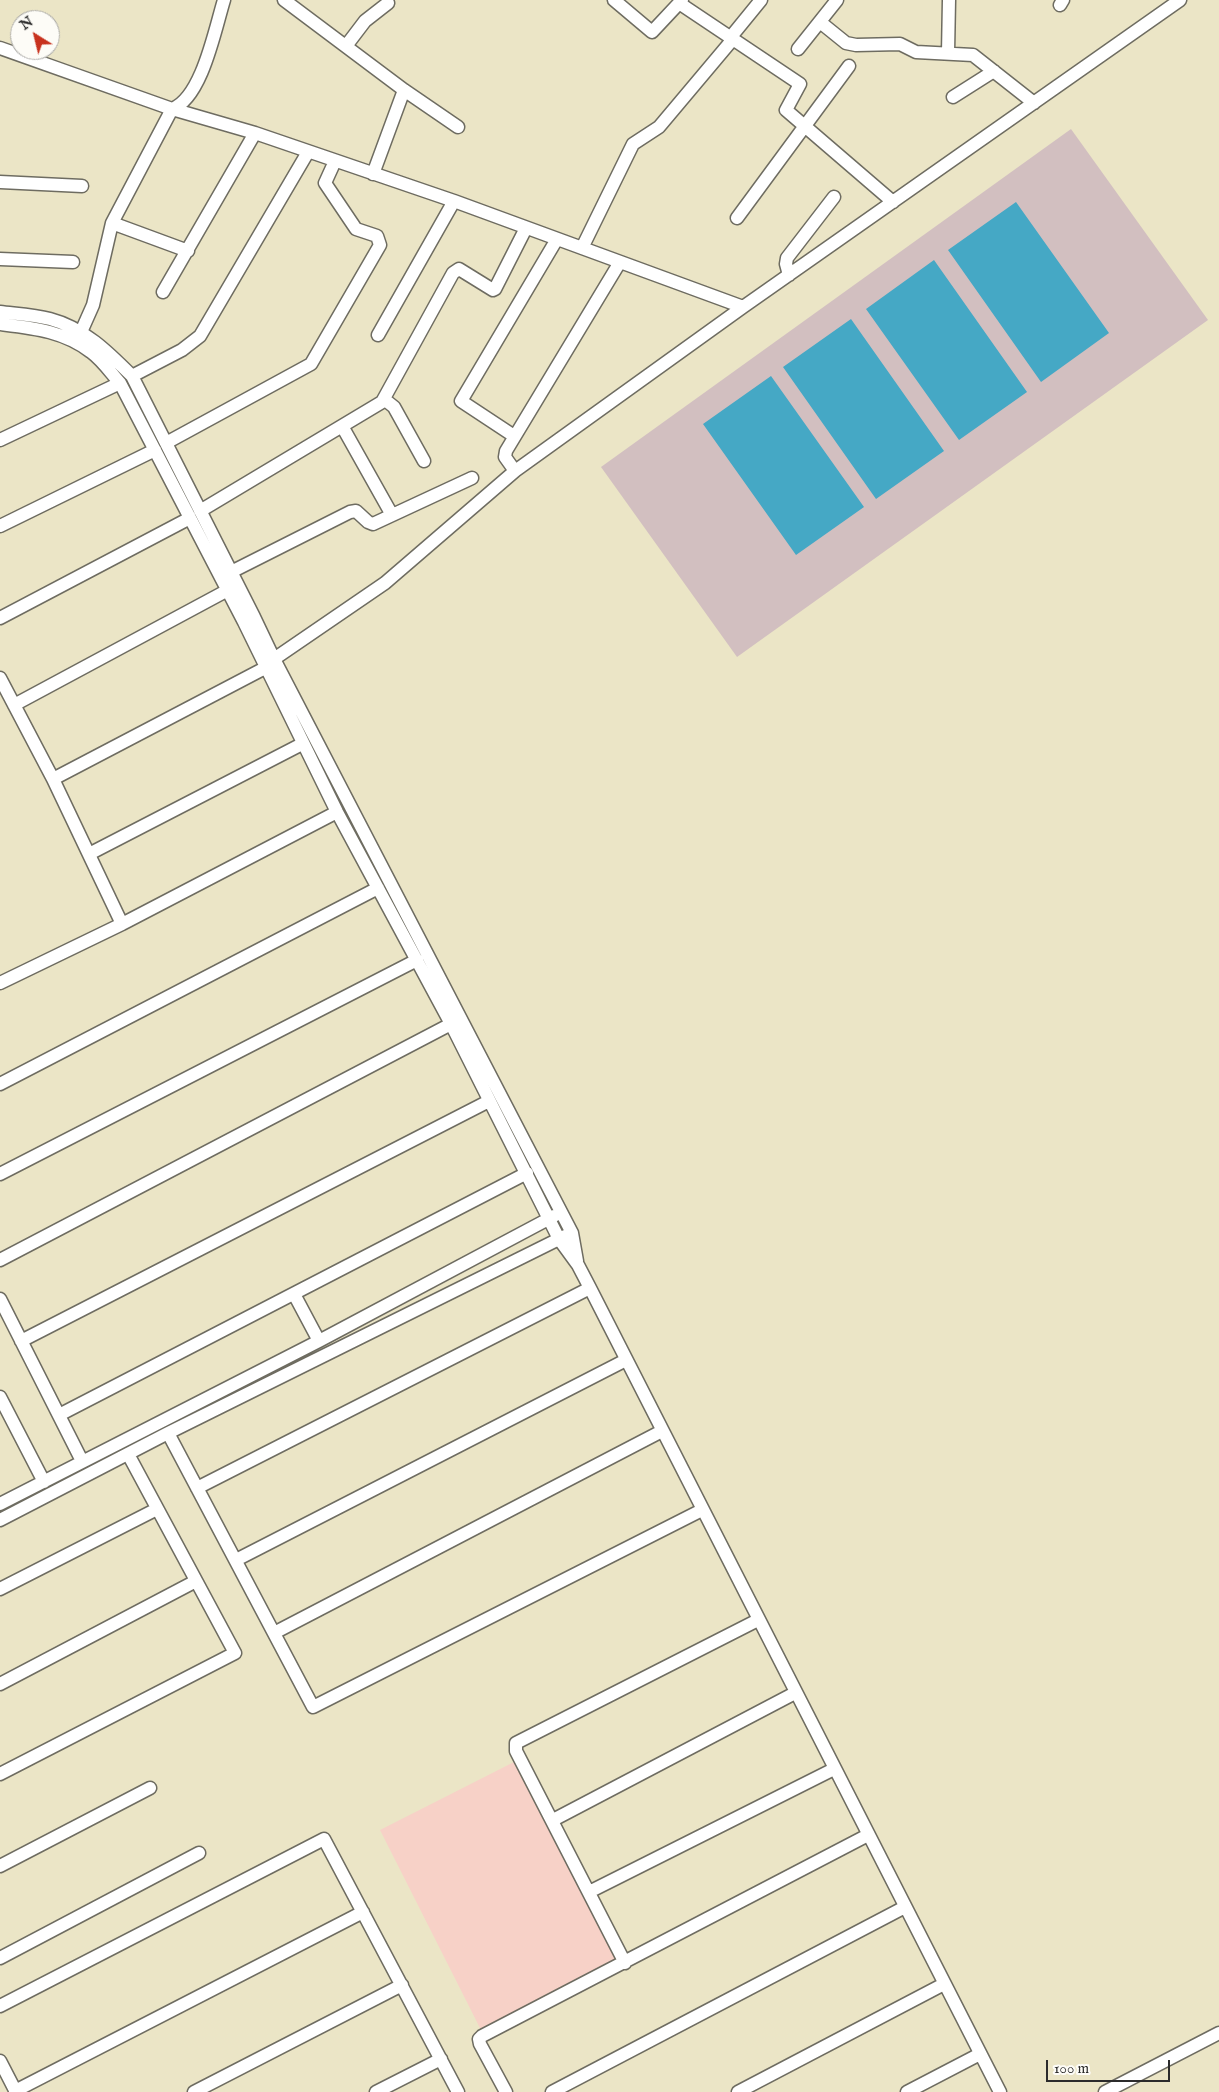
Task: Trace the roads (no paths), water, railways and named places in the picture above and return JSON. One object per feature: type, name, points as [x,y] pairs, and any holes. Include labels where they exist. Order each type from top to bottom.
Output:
[{"type":"street","points":[[81,332],[93,305],[112,223],[172,109],[182,106],[201,74],[224,0]]},
{"type":"street","points":[[284,0],[404,90],[458,127]]},
{"type":"street","points":[[614,0],[652,32],[681,2],[800,84],[786,110],[893,202]]},
{"type":"street","points":[[582,248],[634,144],[659,127],[762,0]]},
{"type":"street","points":[[798,49],[837,0]]},
{"type":"street","points":[[948,53],[949,0]]},
{"type":"street","points":[[53,779],[269,664],[385,583],[515,471],[743,307],[1180,0]]},
{"type":"street","points":[[346,46],[365,21],[388,3]]},
{"type":"street","points":[[820,22],[846,43],[856,45],[900,44],[916,52],[972,55],[1034,102]]},
{"type":"street","points":[[0,48],[172,109],[254,133],[454,201],[743,307]]},
{"type":"street","points":[[737,218],[806,128],[849,66]]},
{"type":"street","points":[[952,97],[994,71]]},
{"type":"street","points":[[373,174],[404,90]]},
{"type":"street","points":[[164,292],[254,133]]},
{"type":"street","points":[[0,440],[126,380],[182,350],[200,336],[308,152]]},
{"type":"street","points":[[166,443],[311,364],[380,245],[377,236],[356,229],[325,182],[335,161]]},
{"type":"street","points":[[0,182],[82,186]]},
{"type":"street","points":[[789,275],[786,264],[787,258],[834,197]]},
{"type":"street","points":[[378,335],[454,201]]},
{"type":"street","points":[[112,223],[188,251]]},
{"type":"street","points":[[0,618],[195,514],[377,406],[384,399],[453,273],[460,269],[493,290],[495,289],[526,228]]},
{"type":"street","points":[[514,436],[461,401],[556,239]]},
{"type":"street","points":[[0,259],[73,262]]},
{"type":"street","points":[[515,471],[506,457],[506,451],[620,262]]},
{"type":"street","points":[[0,312],[50,319],[81,332],[105,349],[166,443],[181,472],[195,514],[228,590],[269,664],[403,922],[572,1233],[578,1266]]},
{"type":"street","points":[[0,324],[38,328],[66,336],[92,352],[126,380],[154,450],[170,479],[195,514],[231,572],[302,744],[378,888],[403,922],[417,960],[489,1102],[527,1173],[559,1239],[578,1266],[590,1288],[1000,2092]]},
{"type":"street","points":[[384,399],[394,408],[424,461]]},
{"type":"street","points":[[342,426],[392,515]]},
{"type":"street","points":[[0,526],[154,450]]},
{"type":"street","points":[[170,479],[181,472]]},
{"type":"street","points":[[231,572],[350,512],[356,511],[373,524],[472,478]]},
{"type":"street","points":[[14,705],[228,590]]},
{"type":"street","points":[[0,678],[53,779],[122,924]]},
{"type":"street","points":[[89,854],[302,744]]},
{"type":"street","points":[[0,983],[122,924],[337,812]]},
{"type":"street","points":[[0,1084],[378,888]]},
{"type":"street","points":[[0,1174],[417,960]]},
{"type":"street","points":[[0,1260],[451,1024]]},
{"type":"street","points":[[21,1341],[489,1102]]},
{"type":"street","points":[[59,1415],[527,1173]]},
{"type":"street","points":[[0,1504],[319,1341],[561,1212]]},
{"type":"street","points":[[0,1520],[168,1433],[572,1233]]},
{"type":"street","points":[[197,1488],[590,1288]]},
{"type":"street","points":[[294,1294],[319,1341]]},
{"type":"street","points":[[0,1299],[82,1461]]},
{"type":"street","points":[[236,1560],[626,1360]]},
{"type":"street","points":[[1,1403],[44,1482]]},
{"type":"street","points":[[274,1633],[662,1431]]},
{"type":"street","points":[[168,1433],[313,1707],[702,1510]]},
{"type":"street","points":[[0,1774],[235,1653],[128,1454]]},
{"type":"street","points":[[0,1590],[157,1509]]},
{"type":"street","points":[[0,1684],[196,1581]]},
{"type":"street","points":[[625,1963],[516,1751],[516,1744],[758,1620]]},
{"type":"street","points":[[553,1820],[796,1693]]},
{"type":"street","points":[[589,1892],[834,1768]]},
{"type":"street","points":[[0,1866],[150,1788]]},
{"type":"street","points":[[506,2092],[479,2039],[868,1835]]},
{"type":"street","points":[[0,2006],[324,1839],[458,2092]]},
{"type":"street","points":[[0,1958],[199,1853]]},
{"type":"street","points":[[552,2092],[905,1907]]},
{"type":"street","points":[[0,2061],[16,2092],[363,1912]]},
{"type":"street","points":[[738,2092],[944,1984]]},
{"type":"street","points":[[194,2092],[402,1985]]},
{"type":"street","points":[[1105,2092],[1219,2034]]},
{"type":"street","points":[[907,2092],[980,2054]]},
{"type":"street","points":[[376,2092],[441,2059]]},
{"type":"water","points":[[1016,202],[1109,333],[1041,382],[948,250]]},
{"type":"water","points":[[934,260],[1027,392],[959,440],[866,309]]},
{"type":"water","points":[[851,319],[944,451],[876,499],[783,367]]},
{"type":"water","points":[[771,376],[864,507],[796,555],[703,424]]}]
